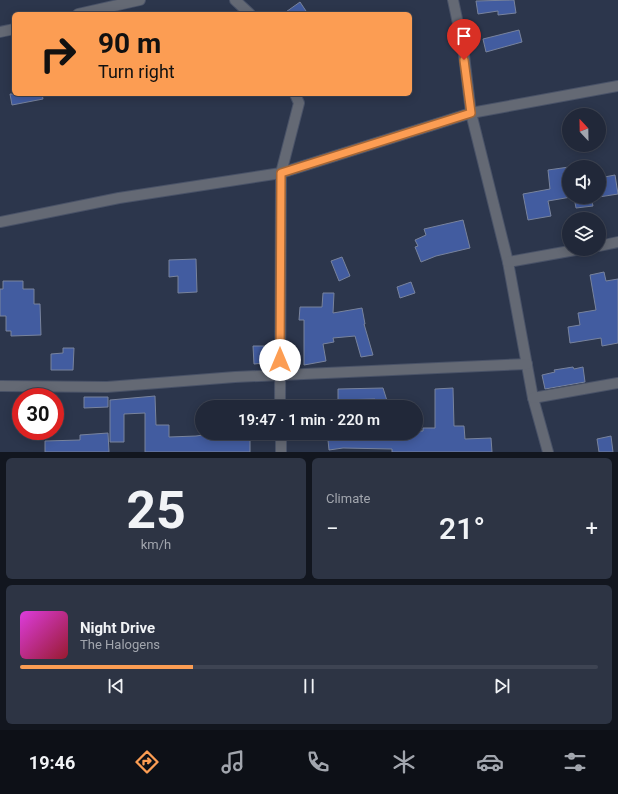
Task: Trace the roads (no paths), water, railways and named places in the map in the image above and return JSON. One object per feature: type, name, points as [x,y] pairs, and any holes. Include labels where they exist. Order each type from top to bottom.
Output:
[{"type":"street","points":[[87,12],[140,0]]},
{"type":"street","points":[[235,0],[248,12]]},
{"type":"street","points":[[453,0],[463,47],[471,113],[508,262],[533,398],[548,452]]},
{"type":"street","points":[[0,32],[12,29]]},
{"type":"street","points":[[0,222],[119,198],[281,173],[471,113],[618,86]]},
{"type":"street","points":[[280,400],[281,173],[299,103],[296,96]]},
{"type":"street","points":[[606,245],[618,242]]},
{"type":"street","points":[[508,262],[562,252]]},
{"type":"street","points":[[0,386],[107,387],[235,377],[527,364]]},
{"type":"street","points":[[533,398],[618,383]]},
{"type":"street","points":[[281,440],[281,452]]}]
